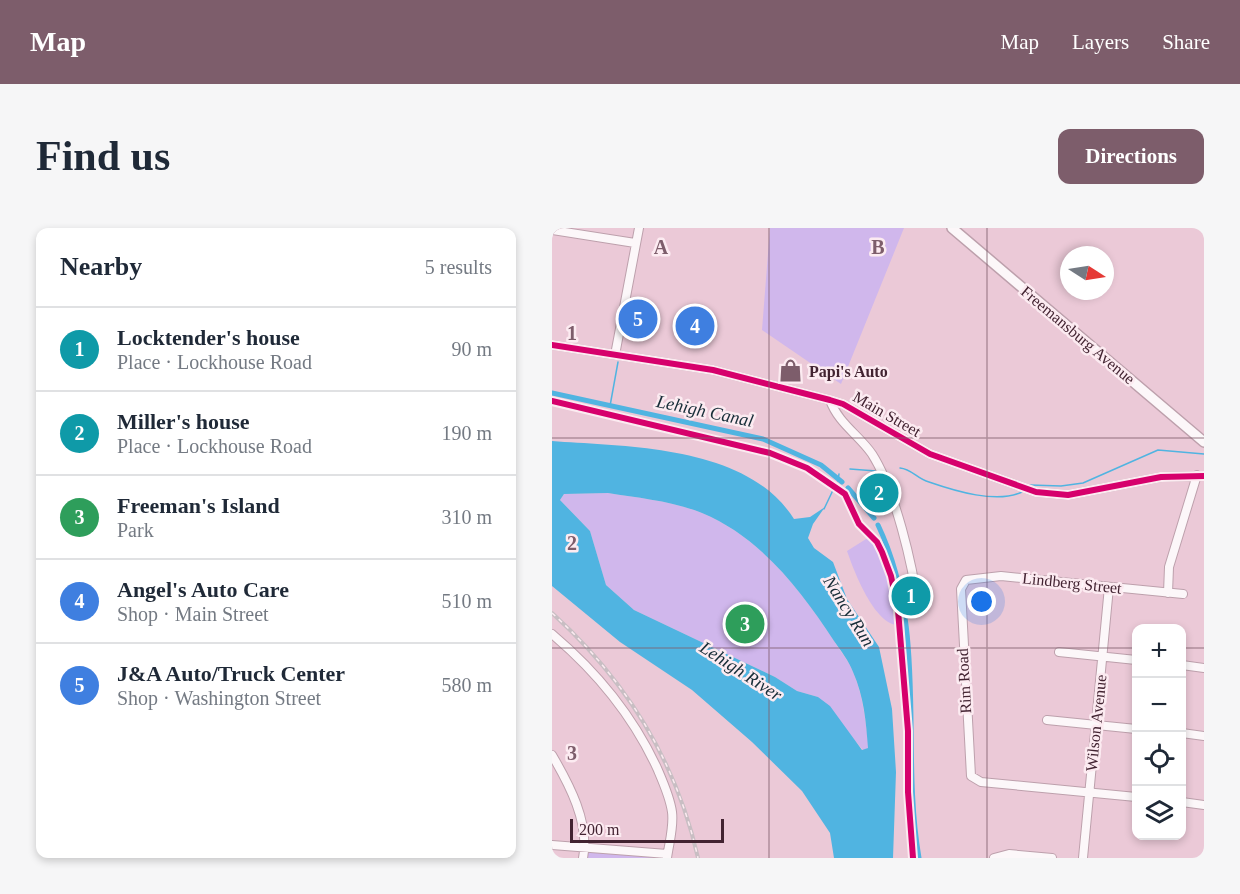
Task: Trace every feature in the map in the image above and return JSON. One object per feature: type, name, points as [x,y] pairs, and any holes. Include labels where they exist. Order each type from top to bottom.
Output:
[{"type":"main road","name":"Freemansburg Avenue","points":[[952,228],[1204,442]]},
{"type":"street","points":[[615,355],[639,228]]},
{"type":"street","points":[[552,230],[635,243]]},
{"type":"street","name":"Main Street","points":[[552,345],[713,370],[830,400],[843,404],[930,454],[1036,492],[1068,495],[1161,477],[1201,476]]},
{"type":"street","points":[[830,400],[838,416],[868,449],[880,471],[902,530],[918,608]]},
{"type":"street","points":[[1168,593],[1171,561],[1201,476]]},
{"type":"street","name":"Lindberg Street","points":[[962,584],[978,577],[1001,576],[1183,594]]},
{"type":"street","name":"Rim Road","points":[[962,584],[960,602],[969,769],[973,777],[981,782],[1089,792]]},
{"type":"street","name":"Wilson Avenue","points":[[1083,858],[1109,587]]},
{"type":"street","points":[[552,634],[578,656],[609,690],[631,719],[665,787],[672,812],[667,856],[552,844]]},
{"type":"street","points":[[1059,652],[1132,660]]},
{"type":"street","points":[[1186,666],[1204,668]]},
{"type":"street","points":[[1047,720],[1132,728]]},
{"type":"street","points":[[1186,734],[1204,736]]},
{"type":"street","points":[[552,755],[582,821],[585,847],[583,858]]},
{"type":"street","points":[[1089,792],[1132,796]]},
{"type":"street","points":[[1186,803],[1204,805]]},
{"type":"street","points":[[994,857],[1009,854],[1052,858]]},
{"type":"shaded area","points":[[770,228],[904,228],[841,384],[762,330]]},
{"type":"shaded area","points":[[608,493],[667,503],[702,513],[723,523],[761,551],[808,603],[851,668],[862,700],[869,748],[863,750],[818,697],[797,691],[775,677],[634,610],[606,585],[590,531],[560,500],[564,494]]},
{"type":"shaded area","points":[[874,534],[892,579],[900,625],[891,623],[874,608],[860,584],[847,551]]},
{"type":"shaded area","points":[[588,852],[662,858],[585,858]]},
{"type":"water","name":"Lehigh River","points":[[552,441],[650,449],[685,454],[717,463],[747,476],[773,495],[794,519],[810,517],[825,507],[813,524],[808,538],[814,548],[833,562],[847,599],[879,647],[892,709],[896,772],[893,858],[834,858],[830,833],[802,791],[752,742],[692,690],[620,642],[552,586]],"holes":[[[608,493],[667,503],[702,513],[723,523],[761,551],[808,603],[849,664],[862,700],[868,748],[862,750],[830,706],[818,697],[797,691],[775,677],[634,610],[606,585],[590,531],[560,500],[564,494]]]},
{"type":"waterway","points":[[610,406],[618,362]]},
{"type":"waterway","name":"Lehigh Canal","points":[[552,393],[763,439],[821,465],[842,482]]},
{"type":"waterway","name":"Nancy Run","points":[[1030,485],[1061,486],[1083,483],[1158,450],[1204,454]]},
{"type":"waterway","name":"Nancy Run","points":[[900,468],[908,470],[925,481],[976,495],[1001,497],[1022,492]]},
{"type":"waterway","name":"Nancy Run","points":[[850,469],[876,471]]},
{"type":"waterway","name":"Nancy Run","points":[[838,481],[839,474]]},
{"type":"waterway","name":"Nancy Run","points":[[824,509],[834,488]]},
{"type":"waterway","name":"Lehigh Canal","points":[[848,488],[874,518]]},
{"type":"waterway","name":"Lehigh Canal","points":[[878,525],[894,565],[903,606],[911,690],[912,774],[919,858]]},
{"type":"railway","points":[[552,613],[603,666],[625,694],[644,724],[662,755],[676,788],[698,858]]},
{"type":"cycle path","points":[[552,345],[713,370],[830,400],[843,404],[930,454],[1036,492],[1068,495],[1161,477],[1204,476]]},
{"type":"cycle path","points":[[552,401],[770,453],[807,468],[845,494],[859,524],[877,542],[882,552],[891,576],[898,610],[908,731],[908,792],[913,858]]},
{"type":"place","name":"J&A Auto/Truck Center","points":[[638,319]]},
{"type":"place","name":"Angel's Auto Care","points":[[695,326]]},
{"type":"place","name":"Papi's Auto","points":[[791,371]]},
{"type":"place","name":"Miller's house","points":[[879,493]]},
{"type":"place","name":"Locktender's house","points":[[911,596]]},
{"type":"place","name":"Freeman's Island","points":[[745,624]]}]
